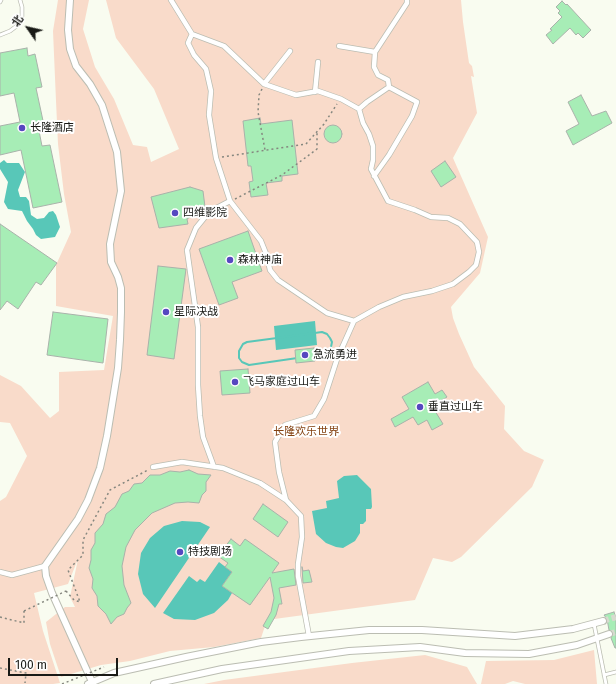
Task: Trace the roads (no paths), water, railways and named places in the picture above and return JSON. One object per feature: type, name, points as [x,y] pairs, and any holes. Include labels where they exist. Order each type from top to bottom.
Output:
[{"type":"street","points":[[0,572],[12,575],[45,566],[78,519],[88,500],[100,468],[113,402],[120,340],[121,288],[111,262],[110,244],[121,191],[117,152],[102,105],[90,84],[76,66],[70,49],[68,30],[70,0]]},
{"type":"street","points":[[171,0],[192,34],[224,46],[264,84],[296,95],[318,91],[341,99],[359,109],[363,123],[373,146],[373,160],[370,170],[388,201],[431,217],[448,218],[460,224],[477,242],[478,252],[476,265],[453,284],[432,291],[403,297],[379,307],[354,321],[337,360],[324,399],[314,416],[285,425],[275,442],[279,472],[286,500]]},
{"type":"street","points":[[389,87],[388,80],[378,76],[374,67],[374,52],[407,3],[407,0]]},
{"type":"street","points":[[192,34],[188,43],[194,55],[206,69],[211,91],[209,115],[216,158],[230,201],[262,241],[270,270],[278,280],[327,313],[354,321]]},
{"type":"street","points":[[340,46],[374,52]]},
{"type":"street","points":[[264,84],[290,51]]},
{"type":"street","points":[[315,92],[318,62]]},
{"type":"street","points":[[359,109],[389,87]]},
{"type":"street","points":[[374,176],[389,155],[412,116],[417,102],[389,87]]},
{"type":"street","points":[[214,467],[203,437],[200,416],[198,327],[187,250],[196,228],[209,212],[230,201]]},
{"type":"street","points":[[153,467],[182,462],[223,468],[260,483],[286,500],[301,516],[302,537],[298,564],[298,576],[309,636]]},
{"type":"street","points":[[45,566],[46,576],[52,593],[91,683],[114,674],[186,657],[261,642],[309,636],[369,630],[422,630],[516,636],[573,629],[603,621]]},
{"type":"street","points":[[154,684],[222,669],[349,651],[420,647],[465,653],[529,654],[577,645],[608,634]]},
{"type":"lane","points":[[0,35],[10,31],[18,25],[22,16],[22,6],[20,0]]},
{"type":"lane","points":[[594,624],[606,684]]},
{"type":"lane","points":[[604,675],[616,672]]},
{"type":"water","points":[[4,160],[7,163],[19,163],[25,172],[18,190],[20,197],[26,197],[29,201],[31,215],[37,219],[44,218],[49,212],[53,211],[56,215],[60,227],[55,237],[41,239],[36,235],[22,211],[8,209],[4,202],[8,182],[0,169],[0,163]]},
{"type":"water","points":[[315,321],[317,345],[276,350],[274,326]]},
{"type":"water","points":[[357,475],[371,489],[372,507],[371,509],[366,509],[366,521],[363,524],[360,524],[360,533],[355,541],[343,548],[336,547],[326,543],[316,534],[312,511],[327,508],[326,501],[339,498],[337,481],[344,476]]},
{"type":"water","points":[[182,521],[200,522],[210,527],[155,608],[143,594],[138,574],[141,553],[150,538],[164,526]]},
{"type":"water","points":[[219,562],[232,572],[222,586],[232,593],[228,600],[214,613],[195,620],[174,619],[163,613],[189,576],[197,582],[200,579],[205,582]]},
{"type":"waterway","points":[[322,332],[327,334],[332,342],[329,351],[325,354],[249,365],[242,362],[239,358],[239,351],[243,344],[247,342],[322,332]]},
{"type":"tunnel","points":[[603,621],[616,617]]},
{"type":"tunnel","points":[[609,634],[616,632]]},
{"type":"place","name":"长隆酒店","points":[[22,128]]},
{"type":"place","name":"四维影院","points":[[175,213]]},
{"type":"place","name":"森林神庙","points":[[230,260]]},
{"type":"place","name":"星际决战","points":[[166,312]]},
{"type":"place","name":"急流勇进","points":[[305,355]]},
{"type":"place","name":"飞马家庭过山车","points":[[235,382]]},
{"type":"place","name":"垂直过山车","points":[[420,407]]},
{"type":"place","name":"特技剧场","points":[[180,552]]},
{"type":"park label","name":"长隆欢乐世界","points":[[306,432]]}]
